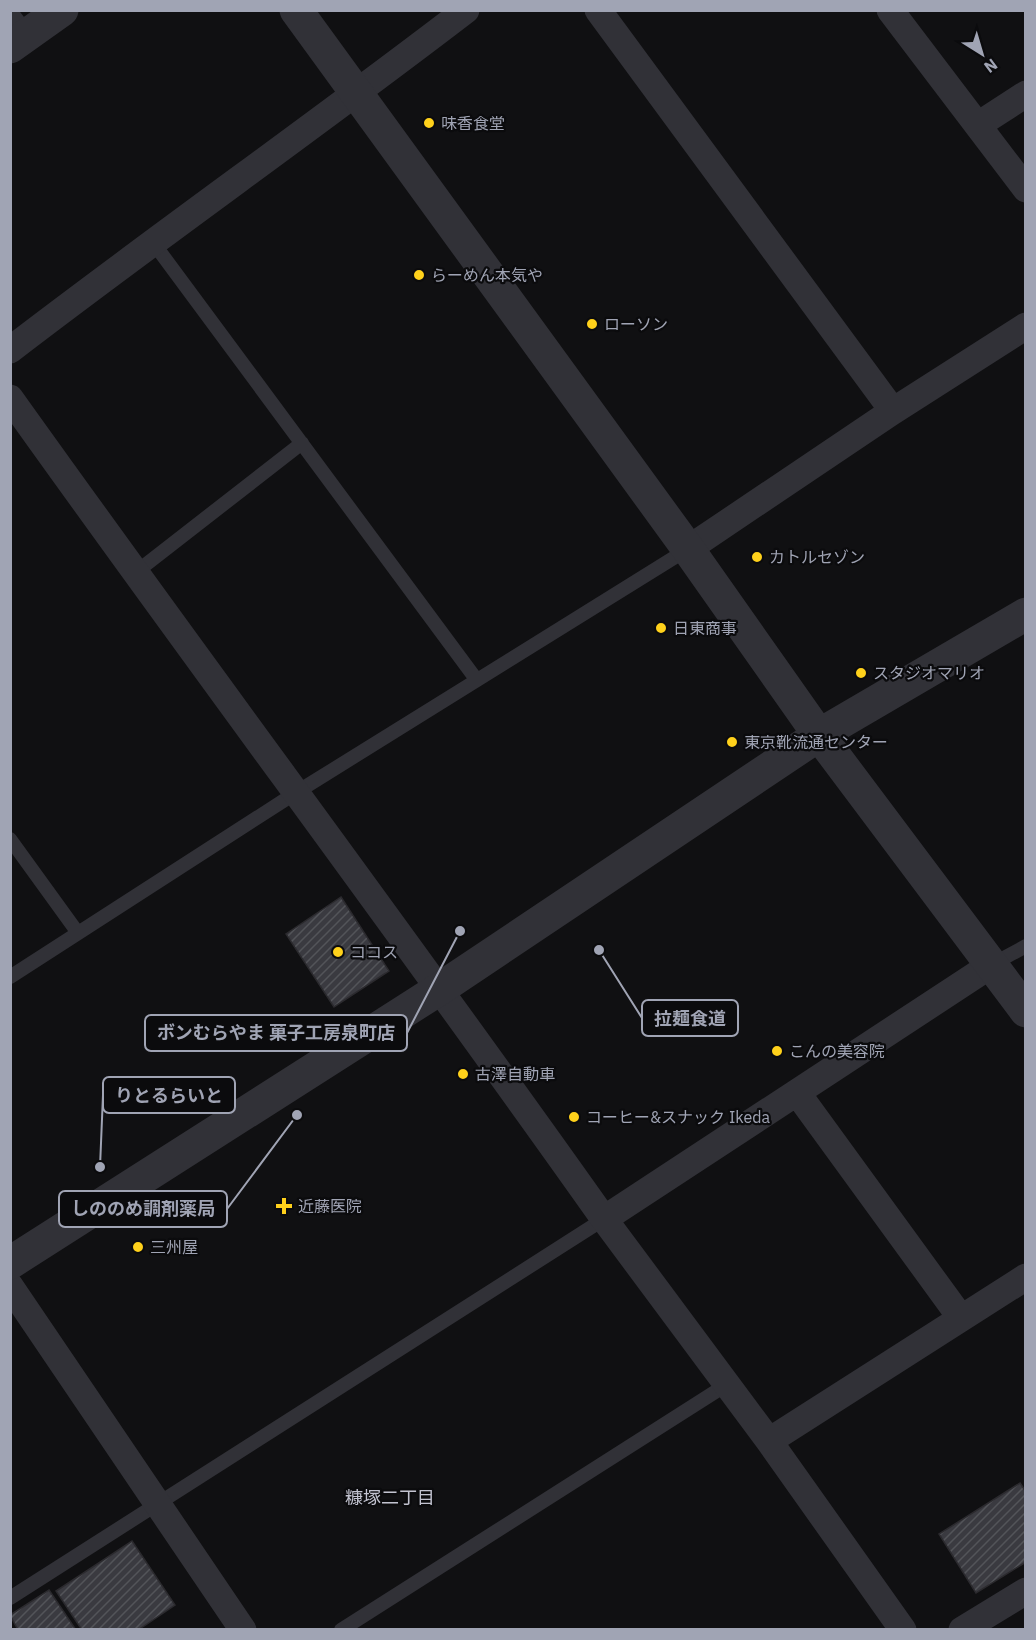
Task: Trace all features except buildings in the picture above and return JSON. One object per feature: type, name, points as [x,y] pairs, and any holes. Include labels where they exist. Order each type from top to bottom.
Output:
[{"type":"street","points":[[15,35],[62,10]]},
{"type":"street","points":[[296,10],[688,549],[819,735],[1026,1011]]},
{"type":"street","points":[[10,350],[152,241],[356,95],[466,10]]},
{"type":"street","points":[[598,10],[893,411]]},
{"type":"street","points":[[890,10],[1026,189]]},
{"type":"street","points":[[978,125],[1026,94]]},
{"type":"street","points":[[688,549],[893,411],[1026,326]]},
{"type":"street","points":[[10,398],[135,573],[441,988],[604,1219],[903,1629]]},
{"type":"street","points":[[10,1263],[441,988],[819,735],[1026,614]]},
{"type":"street","points":[[604,1219],[992,965]]},
{"type":"street","points":[[798,1094],[961,1318]]},
{"type":"street","points":[[768,1441],[1026,1278]]},
{"type":"street","points":[[10,1286],[243,1629]]},
{"type":"street","points":[[962,1629],[1026,1591]]},
{"type":"lane","points":[[152,241],[476,679]]},
{"type":"lane","points":[[135,573],[302,443]]},
{"type":"lane","points":[[10,978],[297,792],[688,549]]},
{"type":"lane","points":[[10,839],[78,933]]},
{"type":"lane","points":[[992,965],[1026,946]]},
{"type":"lane","points":[[10,1598],[604,1219]]},
{"type":"lane","points":[[341,1629],[726,1384]]},
{"type":"place","name":"味香食堂","points":[[429,123]]},
{"type":"place","name":"らーめん本気や","points":[[419,275]]},
{"type":"place","name":"ローソン","points":[[592,324]]},
{"type":"place","name":"カトルセゾン","points":[[757,557]]},
{"type":"place","name":"日東商事","points":[[661,628]]},
{"type":"place","name":"スタジオマリオ","points":[[861,673]]},
{"type":"place","name":"東京靴流通センター","points":[[732,742]]},
{"type":"place","name":"ボンむらやま 菓子工房泉町店","points":[[460,931]]},
{"type":"place","name":"拉麺食道","points":[[599,950]]},
{"type":"place","name":"ココス","points":[[338,952]]},
{"type":"place","name":"こんの美容院","points":[[777,1051]]},
{"type":"place","name":"古澤自動車","points":[[463,1074]]},
{"type":"place","name":"しののめ調剤薬局","points":[[297,1115]]},
{"type":"place","name":"コーヒー&スナック Ikeda","points":[[574,1117]]},
{"type":"place","name":"りとるらいと","points":[[100,1167]]},
{"type":"place","name":"近藤医院","points":[[284,1206]]},
{"type":"place","name":"三州屋","points":[[138,1247]]},
{"type":"district","name":"糠塚二丁目","points":[[390,1498]]}]
